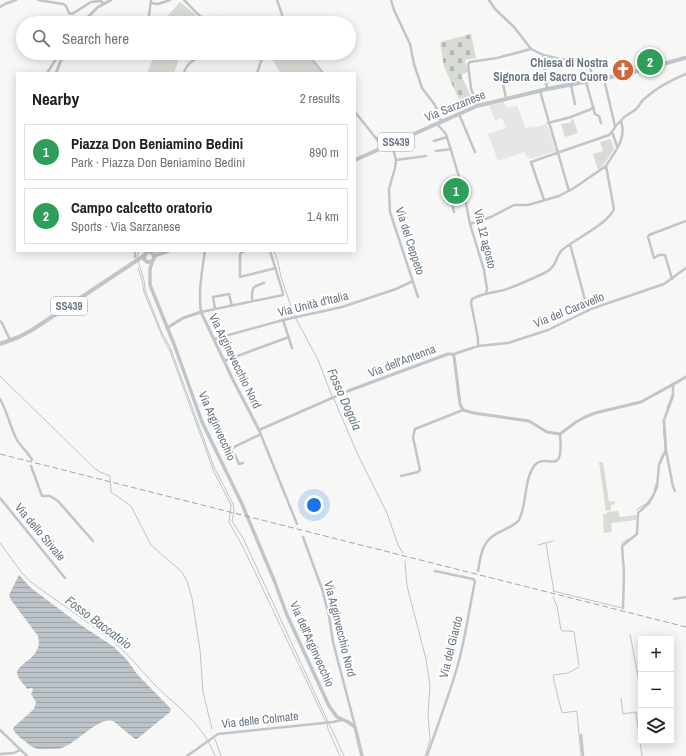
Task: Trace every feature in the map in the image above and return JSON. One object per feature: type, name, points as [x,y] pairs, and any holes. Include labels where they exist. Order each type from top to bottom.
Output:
[{"type":"main road","name":"Via Sarzanese","points":[[356,160],[477,106],[506,98],[604,78],[686,58]]},
{"type":"main road","name":"SS439","points":[[0,344],[10,341],[32,330],[136,259],[150,254],[164,252]]},
{"type":"main road","name":"SS439","points":[[136,259],[147,261],[150,254]]},
{"type":"main road","points":[[150,254],[147,261],[150,269]]},
{"type":"main road","points":[[150,254],[150,269]]},
{"type":"main road","name":"Via Arginvecchio","points":[[150,269],[150,285],[202,422],[254,531]]},
{"type":"main road","name":"Via dell'Arginvecchio","points":[[254,531],[287,615],[329,706],[334,714],[355,727]]},
{"type":"main road","points":[[355,727],[362,756]]},
{"type":"street","points":[[0,7],[16,0]]},
{"type":"street","points":[[38,0],[63,4],[66,6],[69,13],[72,14],[91,2],[101,1],[103,4]]},
{"type":"street","points":[[89,16],[98,7],[111,0]]},
{"type":"street","points":[[149,16],[151,2],[158,4],[170,0]]},
{"type":"street","points":[[184,0],[200,16]]},
{"type":"street","points":[[278,0],[283,16]]},
{"type":"street","points":[[391,0],[394,10],[410,44],[414,64],[422,88],[435,105],[441,122]]},
{"type":"street","points":[[489,0],[495,10],[514,27],[531,49],[543,55],[560,59],[589,62],[593,80]]},
{"type":"street","points":[[477,106],[471,88],[468,63],[531,49]]},
{"type":"street","points":[[543,55],[547,89]]},
{"type":"street","points":[[48,72],[55,60]]},
{"type":"street","points":[[56,72],[61,60]]},
{"type":"street","points":[[184,72],[188,64],[194,60]]},
{"type":"street","points":[[257,72],[262,60]]},
{"type":"street","points":[[313,60],[322,72]]},
{"type":"street","points":[[613,119],[623,117],[637,109],[641,102],[656,90],[672,80],[686,74]]},
{"type":"street","points":[[500,75],[506,98]]},
{"type":"street","points":[[604,78],[615,126]]},
{"type":"street","points":[[586,81],[595,114],[599,116],[602,123]]},
{"type":"street","points":[[571,85],[575,104]]},
{"type":"street","points":[[540,91],[548,123],[569,191]]},
{"type":"street","points":[[548,123],[571,117],[594,108]]},
{"type":"street","points":[[356,113],[383,147]]},
{"type":"street","points":[[459,113],[475,152]]},
{"type":"street","points":[[544,200],[531,162],[603,138],[612,132],[623,117]]},
{"type":"street","points":[[470,224],[491,217],[510,206],[528,205],[559,196],[606,166],[623,135],[621,121]]},
{"type":"street","name":"Via 12 agosto","points":[[437,124],[447,137],[465,196],[470,224],[484,270],[486,293]]},
{"type":"street","points":[[612,132],[617,147]]},
{"type":"street","points":[[435,142],[447,137]]},
{"type":"street","name":"Via del Ceppeto","points":[[392,144],[396,160],[389,189],[390,212],[418,297]]},
{"type":"street","points":[[436,151],[451,149]]},
{"type":"street","points":[[396,160],[426,156]]},
{"type":"street","points":[[478,346],[478,338],[471,303],[475,297],[508,288],[545,273],[554,266],[560,253],[570,244],[591,231],[612,214],[614,209],[606,166]]},
{"type":"street","points":[[448,186],[454,212]]},
{"type":"street","points":[[451,199],[465,196]]},
{"type":"street","points":[[672,280],[665,255],[659,255],[654,258],[648,237],[649,235],[686,221]]},
{"type":"street","points":[[570,244],[588,311]]},
{"type":"street","points":[[135,252],[136,259]]},
{"type":"street","name":"Via Arginevecchio Nord","points":[[205,252],[201,276],[201,312],[259,430]]},
{"type":"street","points":[[243,252],[240,254],[240,277],[276,268]]},
{"type":"street","points":[[167,328],[183,318],[201,312],[283,294],[270,252]]},
{"type":"street","name":"Via del Caravello","points":[[454,354],[478,346],[508,343],[548,330],[588,311],[664,284],[672,280],[686,268]]},
{"type":"street","name":"Via Unità d'Italia","points":[[214,339],[361,301],[413,281]]},
{"type":"street","points":[[252,301],[252,289],[254,286],[264,282]]},
{"type":"street","points":[[215,309],[213,297],[229,294],[232,306]]},
{"type":"street","points":[[283,320],[292,348]]},
{"type":"street","points":[[0,321],[10,341]]},
{"type":"street","points":[[224,361],[289,337]]},
{"type":"street","name":"Via dell'Antenna","points":[[259,430],[333,398],[443,355],[454,354],[460,404],[463,410]]},
{"type":"street","points":[[401,476],[418,472],[421,469],[413,437],[415,429],[463,410],[529,421],[547,432],[560,434],[585,417],[595,413],[641,402],[686,377]]},
{"type":"street","points":[[674,384],[673,396],[664,420],[666,450],[673,488],[675,491]]},
{"type":"street","points":[[0,400],[8,414],[12,429],[17,439],[32,460]]},
{"type":"street","points":[[259,430],[297,524]]},
{"type":"street","points":[[244,463],[239,464],[232,448],[261,434]]},
{"type":"street","points":[[478,571],[481,554],[486,542],[493,535],[513,526],[519,518],[533,468],[540,462],[555,461],[559,459],[561,454],[560,434]]},
{"type":"street","points":[[623,608],[624,573],[622,546],[637,534],[639,510],[649,503],[655,493],[659,464],[666,450]]},
{"type":"street","points":[[31,466],[42,496],[50,496],[58,501],[94,541]]},
{"type":"street","name":"Via dello Stivale","points":[[0,498],[65,578]]},
{"type":"street","name":"Via Arginvecchio Nord","points":[[303,537],[326,602],[334,642],[355,727]]},
{"type":"street","name":"Via del Giardo","points":[[427,756],[457,669],[475,581],[473,579],[435,571]]},
{"type":"street","points":[[674,599],[686,598]]},
{"type":"street","name":"Via delle Colmate","points":[[186,756],[210,738],[218,734],[342,720]]},
{"type":"street","points":[[0,730],[27,756]]},
{"type":"street","points":[[581,735],[583,756]]},
{"type":"street","points":[[0,754],[14,753],[20,750]]},
{"type":"shaded area","points":[[503,101],[506,107],[517,106],[526,128],[532,126],[533,128],[547,124],[556,151],[530,159],[524,152],[498,161],[488,134],[506,128],[502,118],[495,121],[489,105]]},
{"type":"shaded area","points":[[19,575],[31,588],[75,621],[114,647],[127,660],[137,674],[171,709],[170,712],[137,739],[113,721],[107,721],[95,726],[70,744],[59,749],[36,748],[18,736],[13,729],[34,709],[36,702],[31,694],[33,690],[32,688],[27,689],[18,677],[17,673],[18,669],[30,659],[37,650],[39,643],[38,636],[11,600],[9,595]]},
{"type":"green space","points":[[180,2],[196,15],[195,16],[167,16]]},
{"type":"green space","points":[[471,34],[476,58],[465,60],[467,72],[461,75],[474,103],[463,108],[444,67],[440,42]]},
{"type":"green space","points":[[653,57],[656,63],[646,66],[644,60]]},
{"type":"green space","points":[[152,60],[179,60],[174,72],[147,72]]},
{"type":"green space","points":[[273,60],[311,60],[320,72],[279,72]]},
{"type":"green space","points":[[573,119],[578,133],[565,137],[561,124],[572,122],[571,120]]},
{"type":"green space","points":[[610,139],[614,149],[598,170],[593,154],[603,151],[600,142]]},
{"type":"green space","points":[[459,184],[461,195],[454,197],[451,187],[449,186]]},
{"type":"green space","points":[[599,462],[603,462],[609,502],[615,501],[615,504],[611,505],[611,510],[606,511]]},
{"type":"green space","points":[[618,511],[620,517],[636,515],[636,520],[611,523],[612,532],[604,533],[603,514]]},
{"type":"waterway","points":[[137,258],[139,252]]},
{"type":"waterway","name":"Fosso Dogaia","points":[[274,252],[294,315],[318,360],[332,396]]},
{"type":"waterway","points":[[138,261],[144,280],[145,290],[162,333],[170,347],[214,467],[233,504],[234,511],[232,521],[243,538],[344,756]]},
{"type":"waterway","points":[[138,268],[144,292],[162,336],[170,351],[214,472],[231,505],[229,522],[243,547],[327,724],[340,756]]},
{"type":"waterway","points":[[0,376],[94,468],[110,476],[111,492],[131,506],[151,545],[182,572],[187,581],[192,598],[200,650],[203,692],[212,729]]},
{"type":"waterway","points":[[667,408],[672,395]]},
{"type":"waterway","name":"Fosso Dogaia","points":[[334,399],[358,455],[387,513],[398,545],[403,553]]},
{"type":"waterway","points":[[663,421],[665,451]]},
{"type":"waterway","points":[[658,465],[663,453]]},
{"type":"waterway","points":[[654,490],[656,484]]},
{"type":"waterway","points":[[636,510],[647,503],[651,497]]},
{"type":"waterway","points":[[622,543],[629,539]]},
{"type":"waterway","points":[[538,545],[553,541]]},
{"type":"waterway","name":"Fosso Baccatoio","points":[[0,543],[22,573],[32,583],[111,639],[154,684],[197,725],[210,744],[215,756]]},
{"type":"waterway","points":[[546,543],[554,592]]},
{"type":"waterway","name":"Fosso Dogaia","points":[[405,561],[407,586],[426,659],[430,686],[428,714],[430,740],[425,756]]},
{"type":"waterway","points":[[553,591],[622,608]]},
{"type":"waterway","points":[[553,597],[557,606],[561,630],[574,632],[579,665]]},
{"type":"waterway","points":[[630,634],[638,676]]},
{"type":"waterway","points":[[579,667],[568,673],[554,675],[553,677],[562,713],[577,712],[581,756]]},
{"type":"waterway","points":[[621,698],[623,714],[635,712],[636,714],[642,756]]},
{"type":"waterway","points":[[215,739],[221,756]]},
{"type":"railway","points":[[0,454],[686,627]]},
{"type":"place","name":"Campo calcetto oratorio","points":[[650,62]]},
{"type":"place","name":"Chiesa di Nostra Signora del Sacro Cuore","points":[[623,70]]},
{"type":"place","name":"Piazza Don Beniamino Bedini","points":[[456,191]]}]
